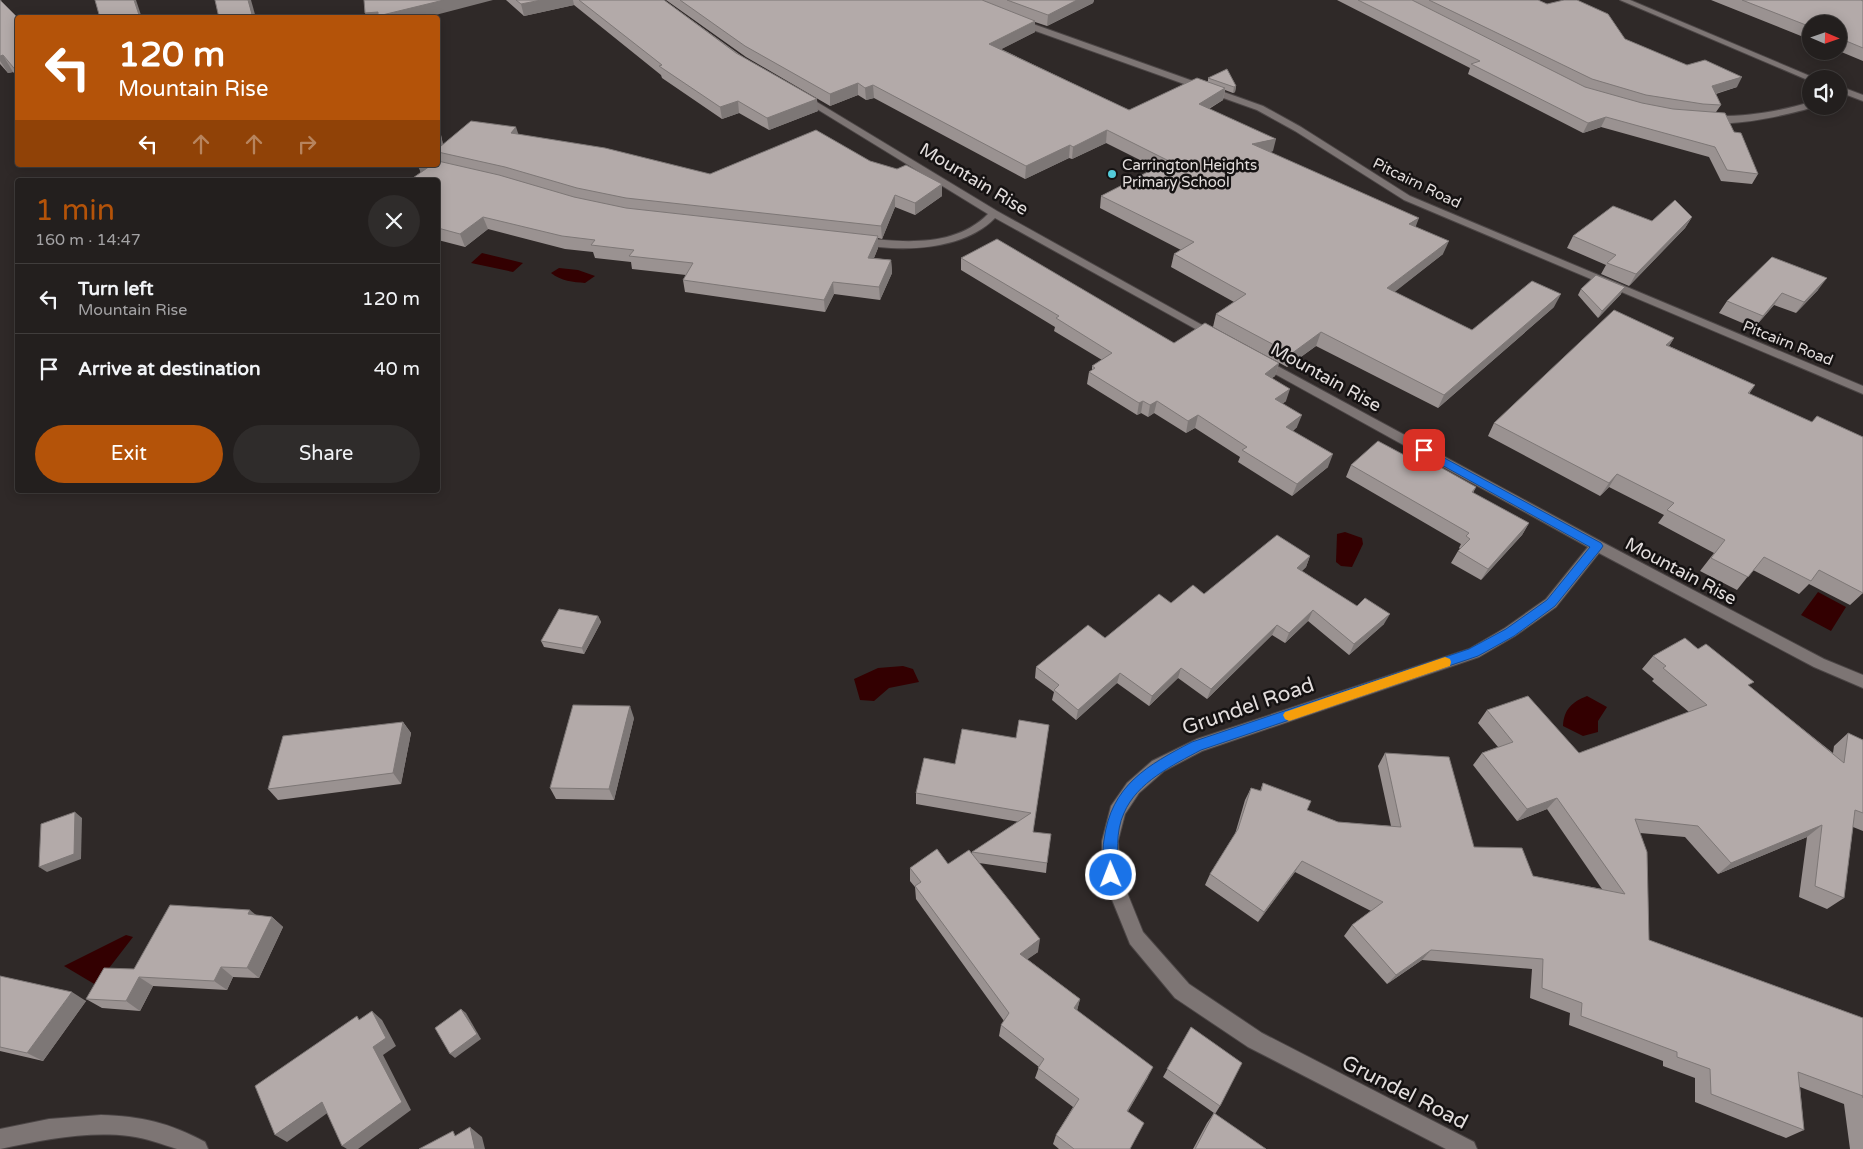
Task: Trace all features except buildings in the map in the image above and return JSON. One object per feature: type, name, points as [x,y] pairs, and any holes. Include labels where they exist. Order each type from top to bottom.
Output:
[{"type":"street","points":[[1624,0],[1802,74]]},
{"type":"street","name":"Pitcairn Road","points":[[1006,17],[1260,108],[1288,122],[1360,172],[1407,198],[1863,390]]},
{"type":"street","name":"Mountain Rise","points":[[792,90],[994,213],[1225,341]]},
{"type":"street","points":[[1847,94],[1863,98]]},
{"type":"street","points":[[1701,119],[1735,120],[1764,118],[1802,109]]},
{"type":"street","points":[[846,239],[913,247],[929,246],[959,237],[989,220],[994,213]]},
{"type":"street","name":"Mountain Rise","points":[[1250,355],[1598,546],[1803,655],[1863,682]]},
{"type":"street","name":"Grundel Road","points":[[1467,1149],[1255,1040],[1182,991],[1136,938],[1111,875],[1112,833],[1117,811],[1133,788],[1158,766],[1197,746],[1474,653],[1510,632],[1551,603],[1598,546]]},
{"type":"street","points":[[0,1139],[91,1124],[142,1128],[184,1139],[198,1149]]},
{"type":"shaded area","points":[[482,253],[523,263],[513,272],[471,263]]},
{"type":"shaded area","points":[[559,268],[578,270],[595,276],[585,283],[567,281],[551,273]]},
{"type":"shaded area","points":[[1345,532],[1362,538],[1363,544],[1352,567],[1341,566],[1336,562],[1337,534]]},
{"type":"shaded area","points":[[1818,592],[1846,607],[1831,631],[1801,615]]},
{"type":"shaded area","points":[[903,666],[913,669],[919,682],[889,688],[874,701],[860,700],[854,679],[878,668]]},
{"type":"shaded area","points":[[1587,696],[1607,707],[1598,721],[1598,732],[1583,736],[1563,726],[1565,715],[1570,707]]},
{"type":"shaded area","points":[[126,935],[133,937],[96,985],[64,966]]},
{"type":"slow traffic","points":[[1289,715],[1445,662]]},
{"type":"place","name":"Carrington Heights Primary School","points":[[1112,174]]},
{"type":"route","points":[[1111,875],[1110,841],[1117,811],[1133,788],[1158,766],[1197,746],[1474,653],[1510,632],[1551,603],[1598,546],[1424,450]]}]
